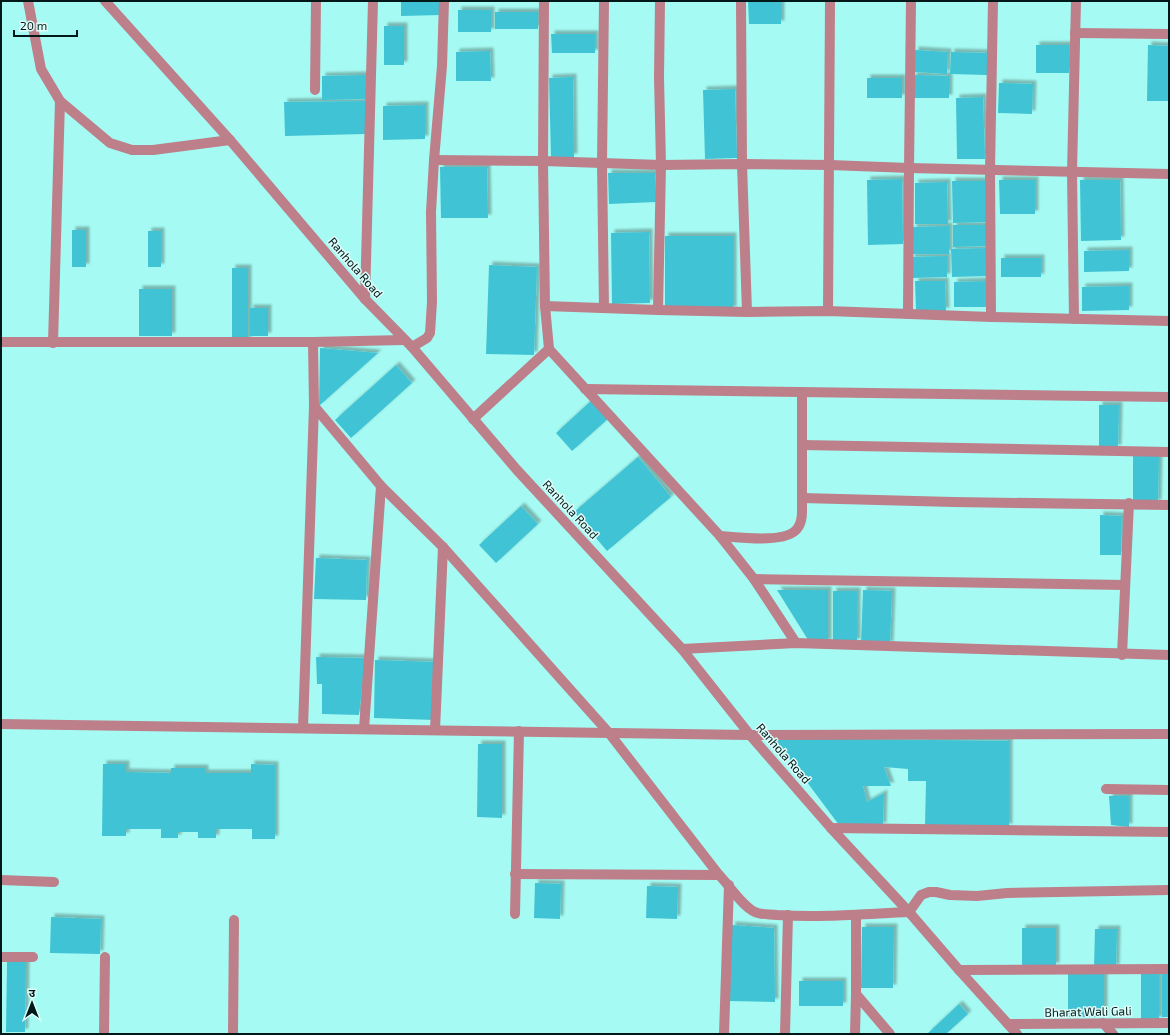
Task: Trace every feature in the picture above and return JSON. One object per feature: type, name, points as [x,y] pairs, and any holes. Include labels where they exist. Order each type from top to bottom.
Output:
[{"type":"street","points":[[28,1],[41,69],[60,101],[110,144],[132,150],[153,150],[230,140]]},
{"type":"street","name":"Ranhola Road","points":[[105,1],[230,140],[365,299],[412,347],[517,470],[682,649],[750,735],[831,828],[909,912],[1017,1034]]},
{"type":"street","points":[[315,90],[316,1]]},
{"type":"street","points":[[365,299],[373,1]]},
{"type":"street","points":[[412,347],[427,338],[430,333],[432,302],[431,212],[442,66],[444,1]]},
{"type":"street","points":[[544,1],[544,306],[549,349],[720,536],[754,579],[796,644]]},
{"type":"street","points":[[604,1],[602,163],[604,308]]},
{"type":"street","points":[[658,310],[661,165],[659,77],[660,1]]},
{"type":"street","points":[[741,1],[742,164],[748,312]]},
{"type":"street","points":[[828,311],[830,1]]},
{"type":"street","points":[[908,314],[911,1]]},
{"type":"street","points":[[991,317],[990,170],[993,1]]},
{"type":"street","points":[[1074,319],[1072,172],[1076,1]]},
{"type":"street","points":[[1075,33],[1169,34]]},
{"type":"street","points":[[53,343],[60,101]]},
{"type":"street","points":[[434,160],[543,161],[661,165],[830,165],[1169,174]]},
{"type":"street","points":[[544,306],[748,312],[828,311],[991,317],[1169,321]]},
{"type":"street","points":[[1,342],[313,342],[404,340]]},
{"type":"street","points":[[303,728],[314,406],[313,342]]},
{"type":"street","points":[[473,419],[549,349]]},
{"type":"street","points":[[585,390],[1169,397]]},
{"type":"street","points":[[720,536],[766,539],[786,536],[796,530],[801,521],[802,498],[802,392]]},
{"type":"street","points":[[314,406],[381,486],[443,547],[609,733],[719,875],[744,904],[756,913],[788,916],[828,916],[909,912],[921,895],[929,892],[950,895],[977,896],[1007,893],[1169,890]]},
{"type":"street","points":[[802,445],[1169,452]]},
{"type":"street","points":[[364,729],[381,486]]},
{"type":"street","points":[[802,498],[953,502],[1129,503],[1169,505]]},
{"type":"street","points":[[1122,655],[1129,503]]},
{"type":"street","points":[[435,730],[443,547]]},
{"type":"street","points":[[754,579],[1125,585]]},
{"type":"street","points":[[682,649],[796,644],[1122,655],[1169,655]]},
{"type":"street","points":[[1,724],[750,735],[1169,734]]},
{"type":"street","points":[[515,914],[519,731]]},
{"type":"street","points":[[1106,789],[1169,790]]},
{"type":"street","points":[[831,828],[1169,832]]},
{"type":"street","points":[[516,874],[719,875]]},
{"type":"street","points":[[1,880],[54,882]]},
{"type":"street","points":[[724,1034],[729,885]]},
{"type":"street","points":[[855,1034],[856,915]]},
{"type":"street","points":[[785,1034],[788,916]]},
{"type":"street","points":[[233,1034],[234,920]]},
{"type":"street","points":[[1,956],[33,957]]},
{"type":"street","points":[[104,1034],[105,957]]},
{"type":"street","points":[[959,970],[1169,969]]},
{"type":"street","points":[[856,994],[890,1034]]},
{"type":"street","points":[[1102,1023],[1113,1034]]},
{"type":"street","name":"Bharat Wali Gali","points":[[1008,1024],[1169,1023]]},
{"type":"building","points":[[401,1],[440,1],[441,15],[401,16]]},
{"type":"building","points":[[748,1],[781,1],[781,24],[749,24]]},
{"type":"building","points":[[458,10],[491,10],[491,32],[458,32]]},
{"type":"building","points":[[495,12],[538,12],[538,29],[495,29]]},
{"type":"building","points":[[384,26],[404,26],[404,65],[384,65]]},
{"type":"building","points":[[551,34],[595,34],[595,53],[552,53]]},
{"type":"building","points":[[1036,45],[1069,45],[1069,73],[1036,73]]},
{"type":"building","points":[[1148,45],[1169,46],[1169,101],[1147,101]]},
{"type":"building","points":[[915,50],[948,52],[947,74],[914,72]]},
{"type":"building","points":[[490,51],[491,81],[456,81],[456,52]]},
{"type":"building","points":[[951,52],[987,53],[987,75],[950,74]]},
{"type":"building","points":[[366,75],[366,99],[322,100],[322,76]]},
{"type":"building","points":[[913,75],[949,76],[949,98],[913,98]]},
{"type":"building","points":[[573,77],[574,157],[551,157],[549,78]]},
{"type":"building","points":[[867,78],[902,78],[902,98],[867,98]]},
{"type":"building","points":[[999,83],[1033,84],[1032,114],[998,113]]},
{"type":"building","points":[[735,89],[737,158],[705,159],[703,90]]},
{"type":"building","points":[[983,97],[985,159],[957,159],[956,98]]},
{"type":"building","points":[[365,101],[365,134],[285,136],[284,102]]},
{"type":"building","points":[[425,105],[425,139],[383,140],[383,106]]},
{"type":"building","points":[[440,167],[487,167],[488,218],[441,218]]},
{"type":"building","points":[[608,173],[655,173],[656,202],[609,204]]},
{"type":"building","points":[[902,179],[903,244],[868,245],[867,180]]},
{"type":"building","points":[[999,180],[1035,180],[1035,214],[1000,214]]},
{"type":"building","points":[[1080,180],[1120,180],[1121,240],[1081,241]]},
{"type":"building","points":[[952,181],[985,181],[987,222],[953,223]]},
{"type":"building","points":[[947,182],[948,224],[915,224],[915,183]]},
{"type":"building","points":[[953,225],[988,225],[989,246],[953,247]]},
{"type":"building","points":[[949,226],[949,254],[913,254],[913,227]]},
{"type":"building","points":[[72,230],[86,230],[86,267],[72,267]]},
{"type":"building","points":[[148,231],[161,231],[161,267],[148,267]]},
{"type":"building","points":[[649,232],[650,303],[612,304],[611,233]]},
{"type":"building","points":[[665,236],[733,236],[733,310],[665,310]]},
{"type":"building","points":[[989,248],[989,276],[952,277],[951,249]]},
{"type":"building","points":[[1129,250],[1129,271],[1084,272],[1084,251]]},
{"type":"building","points":[[947,256],[947,277],[912,278],[911,257]]},
{"type":"building","points":[[1001,258],[1041,258],[1041,277],[1001,277]]},
{"type":"building","points":[[489,265],[537,267],[534,355],[486,354]]},
{"type":"building","points":[[232,268],[248,268],[248,341],[232,341]]},
{"type":"building","points":[[915,281],[945,281],[946,311],[916,311]]},
{"type":"building","points":[[989,281],[989,307],[954,307],[954,282]]},
{"type":"building","points":[[1129,286],[1129,310],[1082,311],[1082,287]]},
{"type":"building","points":[[139,289],[172,289],[172,336],[139,336]]},
{"type":"building","points":[[250,308],[268,308],[268,336],[250,336]]},
{"type":"building","points":[[320,348],[378,353],[319,406]]},
{"type":"building","points":[[396,365],[412,383],[351,438],[335,420]]},
{"type":"building","points":[[592,400],[609,418],[572,451],[556,433]]},
{"type":"building","points":[[1099,405],[1119,405],[1118,448],[1099,448]]},
{"type":"building","points":[[1133,454],[1159,455],[1158,503],[1133,503]]},
{"type":"building","points":[[638,457],[671,497],[607,551],[574,512]]},
{"type":"building","points":[[521,506],[538,524],[496,563],[479,545]]},
{"type":"building","points":[[1100,515],[1122,516],[1121,555],[1100,555]]},
{"type":"building","points":[[316,558],[367,560],[366,600],[314,599]]},
{"type":"building","points":[[777,590],[828,590],[828,643],[810,643]]},
{"type":"building","points":[[863,590],[892,591],[890,645],[861,644]]},
{"type":"building","points":[[833,591],[857,591],[857,642],[833,642]]},
{"type":"building","points":[[316,657],[365,658],[359,715],[322,714],[322,684],[317,684]]},
{"type":"building","points":[[375,660],[437,662],[435,720],[374,718]]},
{"type":"building","points":[[774,738],[1009,741],[1009,827],[925,826],[926,781],[908,781],[908,769],[884,767],[891,786],[863,786],[867,802],[884,793],[883,826],[839,825]]},
{"type":"building","points":[[478,744],[502,744],[502,818],[477,817]]},
{"type":"building","points":[[103,764],[126,764],[126,772],[171,773],[171,768],[205,768],[205,773],[251,773],[251,764],[275,765],[275,839],[252,839],[252,829],[216,829],[216,838],[198,838],[198,832],[178,832],[178,838],[161,838],[161,829],[126,829],[126,836],[102,836]]},
{"type":"building","points":[[1109,796],[1129,796],[1129,827],[1111,825]]},
{"type":"building","points":[[535,883],[561,884],[560,919],[534,918]]},
{"type":"building","points":[[647,886],[678,887],[677,919],[646,918]]},
{"type":"building","points":[[51,917],[101,919],[100,954],[50,953]]},
{"type":"building","points":[[732,925],[774,928],[775,1002],[729,1001]]},
{"type":"building","points":[[862,927],[894,927],[893,988],[861,988]]},
{"type":"building","points":[[1022,928],[1056,928],[1056,966],[1022,966]]},
{"type":"building","points":[[1095,929],[1117,929],[1116,968],[1094,968]]},
{"type":"building","points":[[7,962],[26,962],[25,1032],[6,1032]]},
{"type":"building","points":[[1068,973],[1104,973],[1104,1017],[1068,1017]]},
{"type":"building","points":[[1141,974],[1159,974],[1159,1020],[1141,1020]]},
{"type":"building","points":[[1162,974],[1169,974],[1169,1017],[1162,1017]]},
{"type":"building","points":[[799,981],[843,981],[843,1006],[799,1006]]},
{"type":"building","points":[[959,1004],[968,1014],[946,1034],[927,1034]]}]
